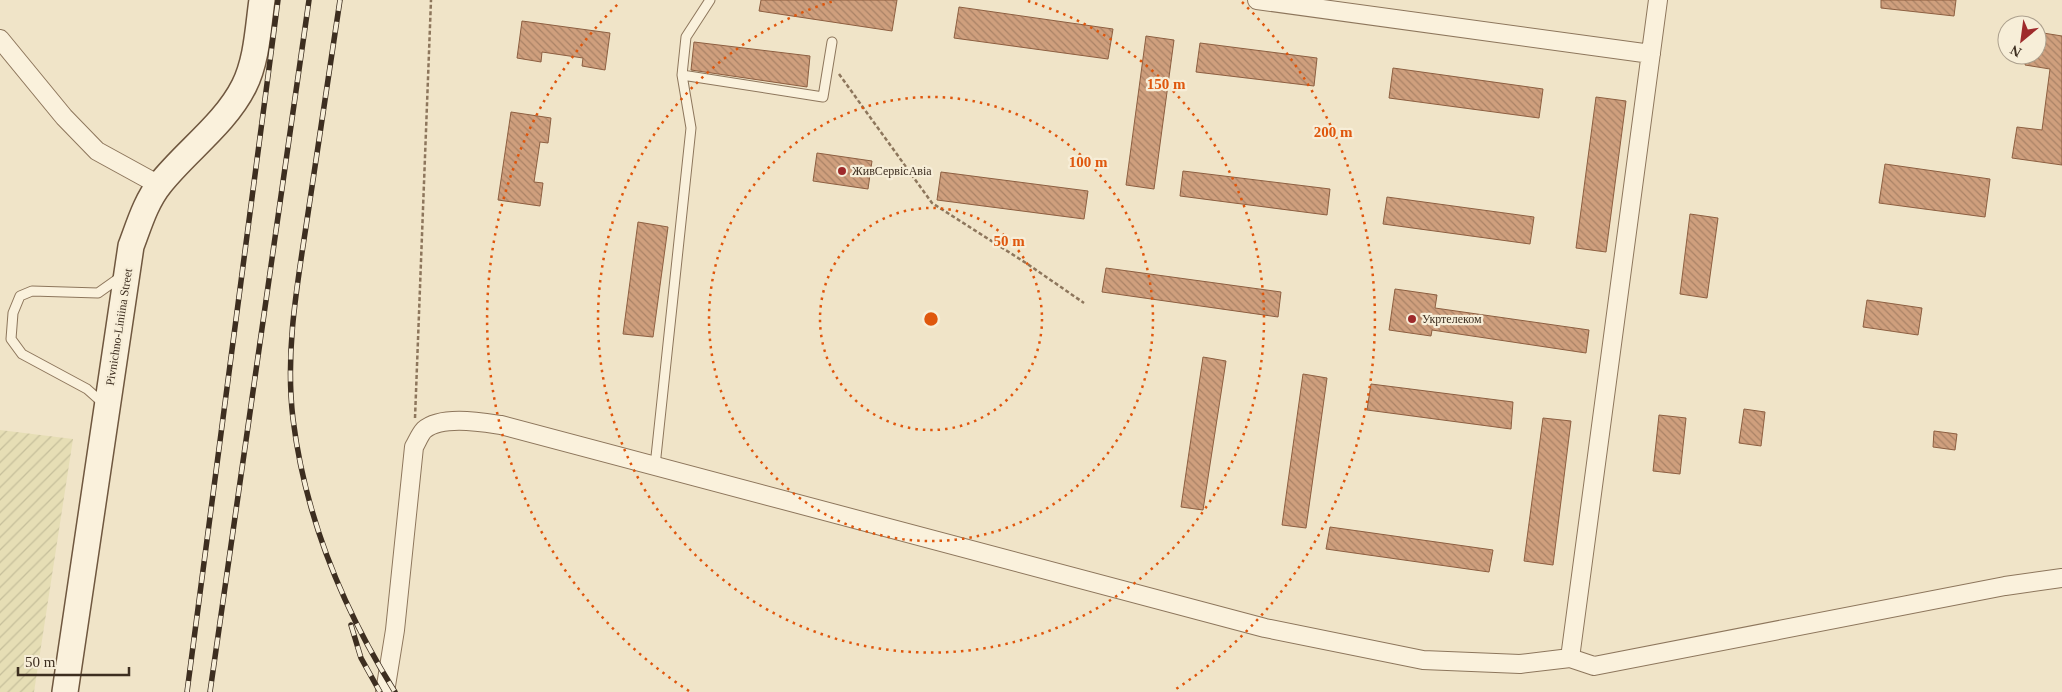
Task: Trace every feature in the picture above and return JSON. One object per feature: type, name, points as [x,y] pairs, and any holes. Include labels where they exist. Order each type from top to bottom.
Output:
[{"type":"street","name":"Pivnichno-Liniina Street","points":[[65,692],[131,246],[145,210],[159,185],[227,111],[244,85],[256,48],[262,0]]},
{"type":"street","points":[[1257,0],[1650,54]]},
{"type":"street","points":[[1570,658],[1658,0]]},
{"type":"street","points":[[0,39],[64,117],[97,150],[159,185]]},
{"type":"street","points":[[385,692],[395,630],[414,447],[424,430],[442,422],[470,421],[501,425],[1274,630],[1423,660],[1520,664],[1570,658],[1594,666],[2005,586],[2062,578]]},
{"type":"lane","points":[[655,466],[691,128],[682,75],[686,37],[710,0]]},
{"type":"lane","points":[[682,75],[823,97],[832,42]]},
{"type":"lane","points":[[107,406],[87,389],[22,354],[11,339],[13,313],[20,296],[32,291],[98,293],[127,273]]},
{"type":"path","points":[[414,447],[431,0]]},
{"type":"path","points":[[829,60],[932,203],[1026,262],[1084,303]]},
{"type":"shaded area","points":[[0,430],[73,439],[34,692],[0,692]]},
{"type":"building","points":[[761,0],[897,0],[892,31],[759,11]]},
{"type":"building","points":[[1881,0],[1956,0],[1954,16],[1881,8]]},
{"type":"building","points":[[959,7],[1113,29],[1108,59],[954,38]]},
{"type":"building","points":[[522,21],[610,33],[605,70],[582,66],[583,58],[542,52],[541,62],[517,58]]},
{"type":"building","points":[[2047,34],[2062,36],[2062,165],[2012,158],[2017,127],[2042,130],[2050,69],[2025,65],[2047,65]]},
{"type":"building","points":[[1146,36],[1174,40],[1154,189],[1126,185]]},
{"type":"building","points":[[694,42],[810,56],[807,87],[691,70]]},
{"type":"building","points":[[1200,43],[1317,58],[1314,86],[1196,72]]},
{"type":"building","points":[[1393,68],[1543,89],[1539,118],[1389,98]]},
{"type":"building","points":[[1596,97],[1626,101],[1606,252],[1576,248]]},
{"type":"building","points":[[511,112],[551,118],[548,143],[540,142],[534,182],[543,183],[540,206],[498,200]]},
{"type":"building","name":"ЖивСервісАвіа","points":[[817,153],[872,161],[868,189],[813,181]]},
{"type":"building","points":[[1885,164],[1990,179],[1985,217],[1879,203]]},
{"type":"building","points":[[1183,171],[1330,189],[1327,215],[1180,196]]},
{"type":"building","points":[[941,172],[1088,191],[1084,219],[937,200]]},
{"type":"building","points":[[1387,197],[1534,217],[1530,244],[1383,224]]},
{"type":"building","points":[[1690,214],[1718,218],[1707,298],[1680,294]]},
{"type":"building","points":[[638,222],[668,227],[653,337],[623,334]]},
{"type":"building","points":[[1106,268],[1281,292],[1278,317],[1102,292]]},
{"type":"building","points":[[1395,289],[1437,295],[1435,308],[1589,330],[1586,353],[1432,330],[1431,336],[1389,330]]},
{"type":"building","points":[[1867,300],[1922,308],[1918,335],[1863,327]]},
{"type":"building","points":[[1203,357],[1226,361],[1203,510],[1181,507]]},
{"type":"building","points":[[1303,374],[1327,378],[1306,528],[1282,525]]},
{"type":"building","points":[[1371,384],[1513,402],[1511,429],[1367,410]]},
{"type":"building","points":[[1744,409],[1765,412],[1761,446],[1739,443]]},
{"type":"building","points":[[1659,415],[1686,418],[1680,474],[1653,471]]},
{"type":"building","points":[[1543,418],[1571,421],[1553,565],[1524,561]]},
{"type":"building","points":[[1934,431],[1957,434],[1955,450],[1933,447]]},
{"type":"building","points":[[1330,527],[1493,550],[1489,572],[1326,549]]},
{"type":"railway","points":[[187,692],[278,0]]},
{"type":"railway","points":[[210,692],[309,0]]},
{"type":"railway","points":[[340,0],[296,294],[291,344],[291,394],[293,419],[307,491],[329,561],[359,628],[395,692]]},
{"type":"railway","points":[[351,625],[361,658],[380,692]]},
{"type":"place","name":"ЖивСервісАвіа","points":[[842,171]]},
{"type":"place","name":"Укртелеком","points":[[1412,319]]}]
